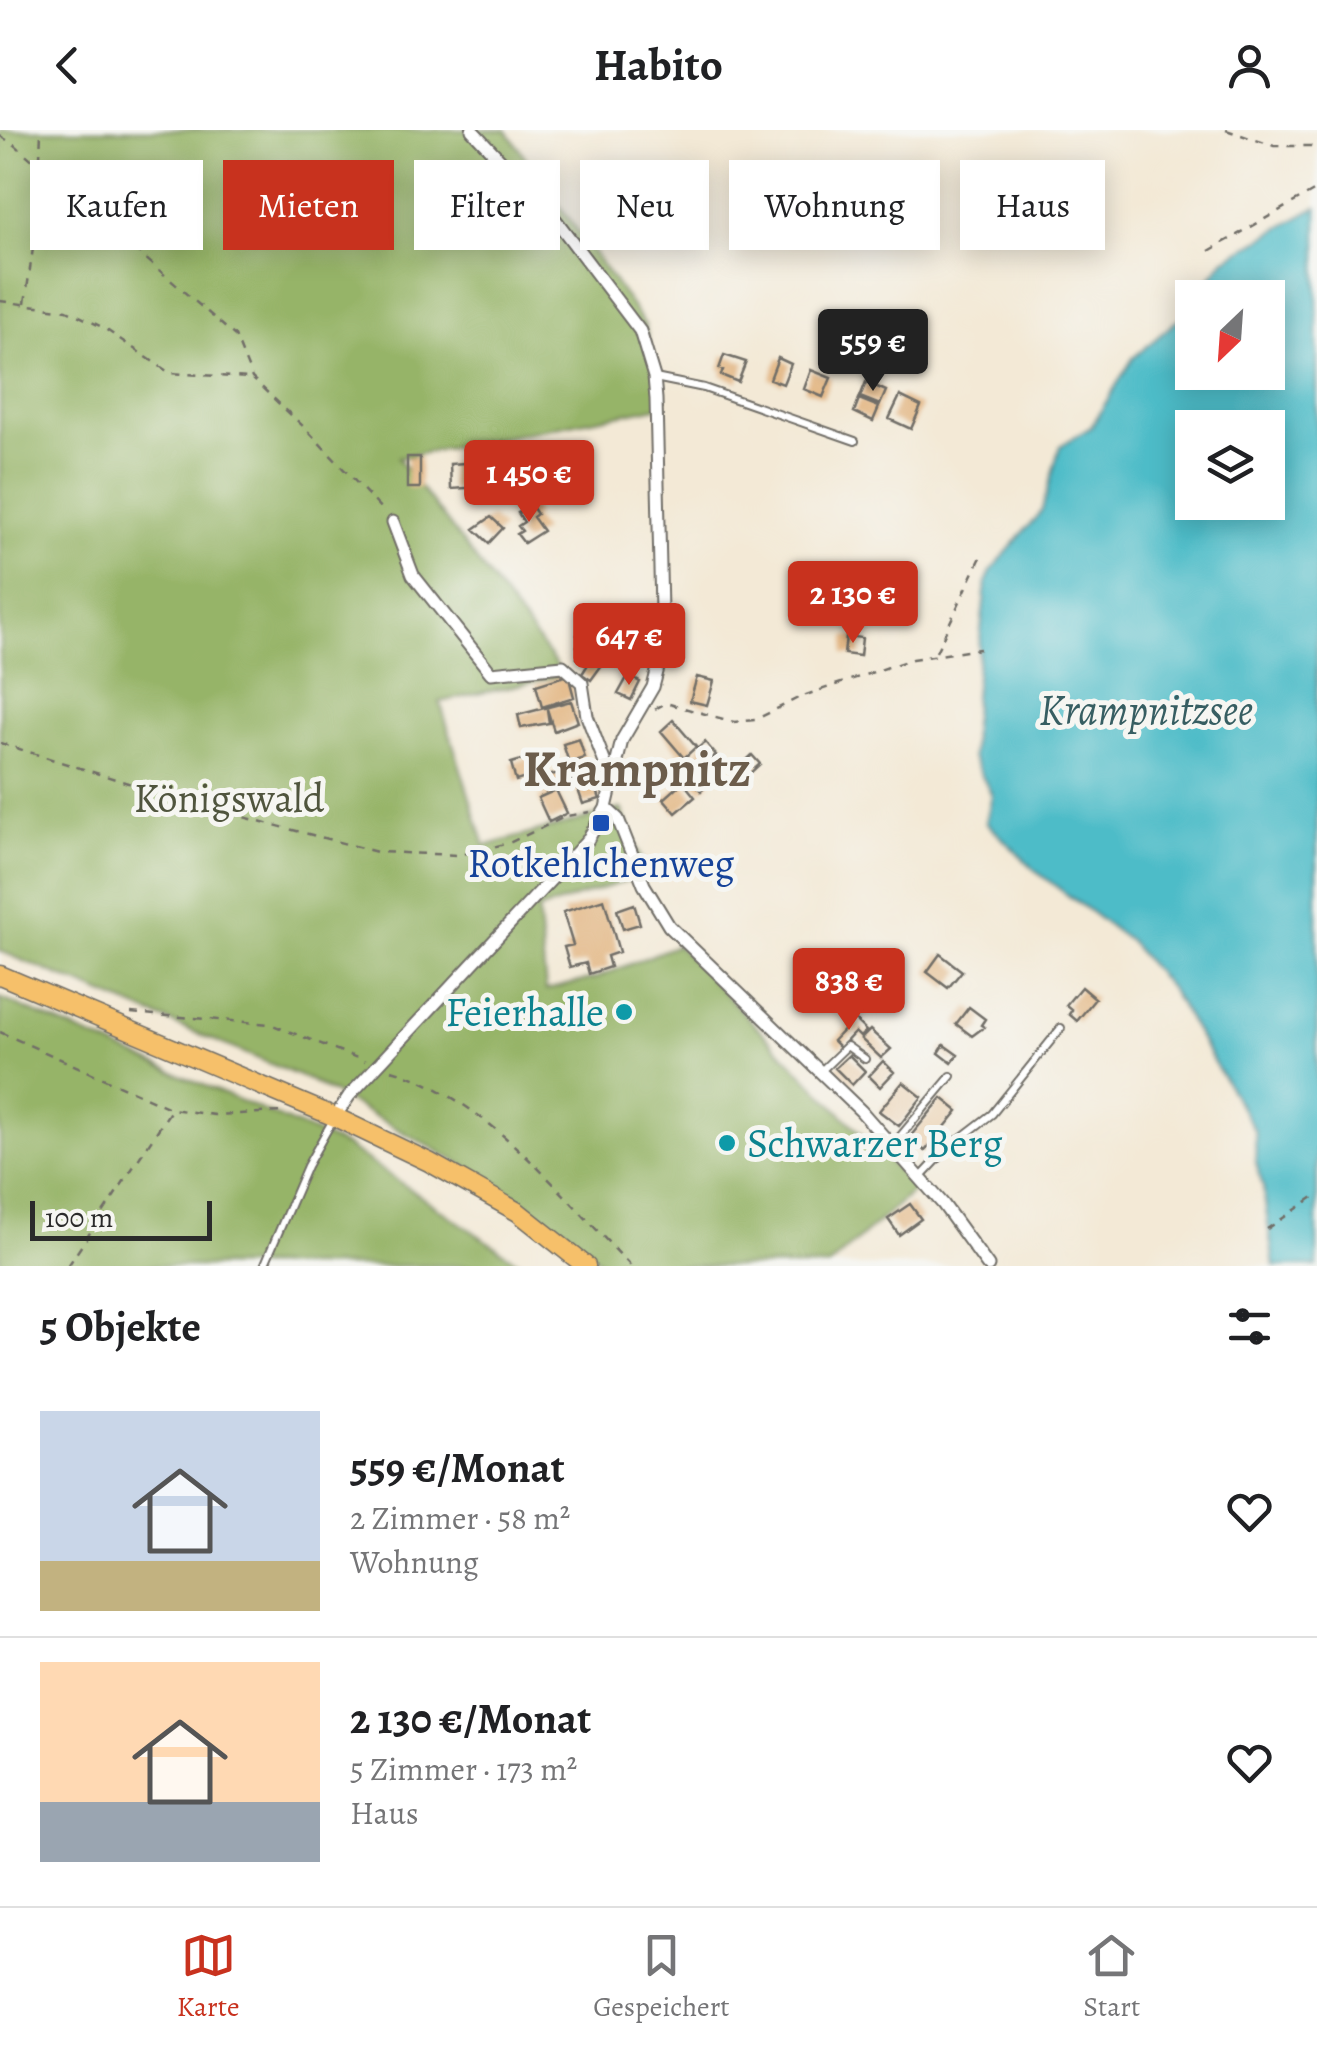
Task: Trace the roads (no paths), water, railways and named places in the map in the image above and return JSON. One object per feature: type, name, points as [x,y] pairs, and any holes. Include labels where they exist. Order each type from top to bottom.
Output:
[{"type":"main road","points":[[0,975],[335,1117],[429,1162],[518,1212],[586,1266]]},
{"type":"street","points":[[335,1117],[377,1066],[587,841],[606,808],[622,740],[653,687],[662,653],[654,378],[640,332],[552,216],[472,130]]},
{"type":"street","points":[[393,522],[413,574],[491,673],[554,666],[570,670],[582,683],[586,716],[612,783]]},
{"type":"street","points":[[606,808],[618,819],[644,885],[669,926],[892,1146],[943,1204],[988,1266]]},
{"type":"lane","points":[[654,378],[704,388],[854,441]]},
{"type":"lane","points":[[921,1178],[949,1148],[992,1114],[1061,1028]]},
{"type":"lane","points":[[820,1072],[847,1046],[865,1059]]},
{"type":"lane","points":[[892,1146],[951,1076]]},
{"type":"lane","points":[[264,1266],[307,1166],[335,1117]]},
{"type":"water","name":"Krampnitzsee","points":[[1317,207],[1317,1266],[1274,1266],[1256,1162],[1255,1131],[1171,990],[1129,941],[1037,872],[986,822],[992,795],[972,757],[986,583],[991,571],[1042,510],[1060,446],[1091,427],[1133,358],[1175,322],[1175,390],[1285,390],[1285,280],[1209,280],[1224,260]]},
{"type":"place","name":"Rotkehlchenweg","points":[[601,823]]},
{"type":"place","name":"Feierhalle","points":[[624,1012]]},
{"type":"place","name":"Schwarzer Berg","points":[[727,1143]]},
{"type":"district","name":"Krampnitz","points":[[637,768]]},
{"type":"park label","name":"Königswald","points":[[229,798]]}]
